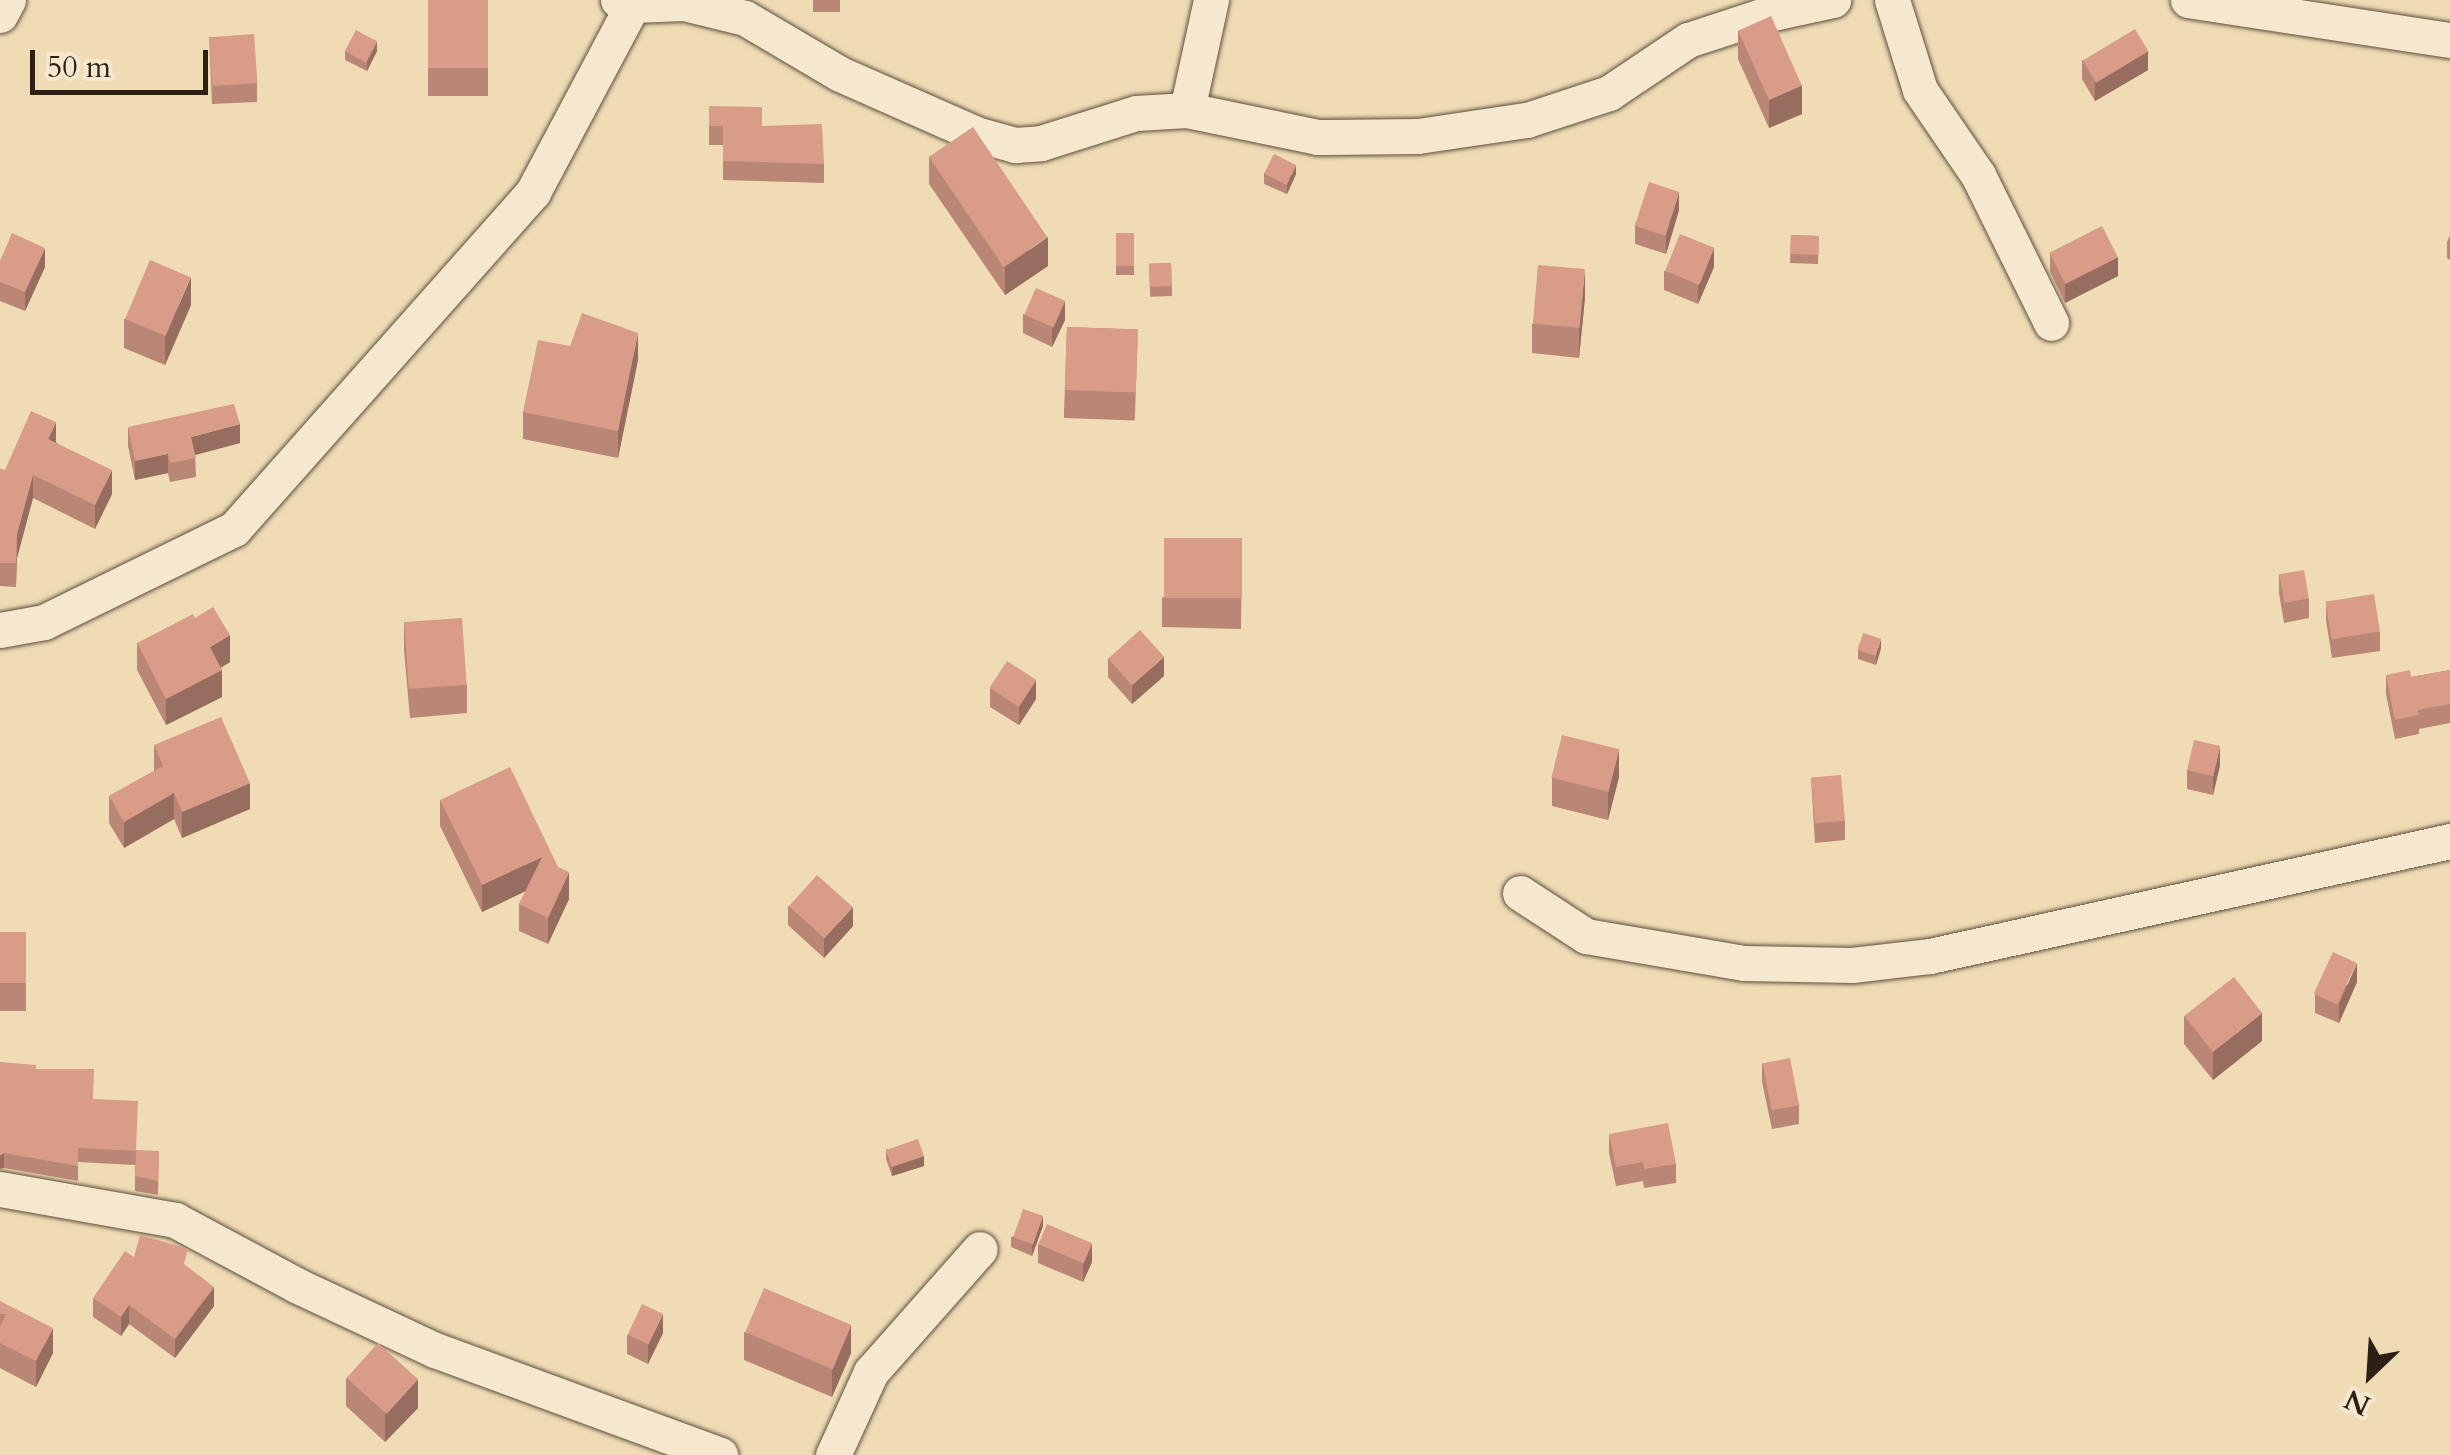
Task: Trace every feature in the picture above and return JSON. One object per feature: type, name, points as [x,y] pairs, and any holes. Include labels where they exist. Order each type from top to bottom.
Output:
[{"type":"street","points":[[0,15],[8,0]]},
{"type":"street","points":[[1186,110],[1211,0]]},
{"type":"street","points":[[0,630],[44,622],[234,529],[534,192],[629,2],[684,3],[745,18],[840,74],[976,134],[1015,145],[1041,143],[1136,113],[1186,110],[1317,137],[1418,136],[1527,120],[1609,93],[1688,40],[1764,15],[1834,0]]},
{"type":"street","points":[[1892,0],[1920,90],[1978,175],[2051,323]]},
{"type":"street","points":[[2188,0],[2450,40]]},
{"type":"street","points":[[1520,893],[1586,936],[1744,963],[1852,965],[1930,956],[2450,841]]},
{"type":"street","points":[[0,1189],[175,1220],[296,1286],[435,1350],[720,1455]]},
{"type":"street","points":[[832,1455],[871,1372],[980,1249]]},
{"type":"building","points":[[428,0],[488,0],[488,68],[428,68]]},
{"type":"building","points":[[1771,16],[1802,85],[1769,100],[1738,31]]},
{"type":"building","points":[[2135,29],[2148,51],[2096,83],[2083,60]]},
{"type":"building","points":[[356,30],[377,41],[366,62],[345,51]]},
{"type":"building","points":[[254,34],[257,83],[213,86],[209,37]]},
{"type":"building","points":[[709,106],[762,107],[762,126],[822,124],[824,164],[723,161],[723,126],[709,126]]},
{"type":"building","points":[[973,127],[1047,237],[1003,267],[929,157]]},
{"type":"building","points":[[1274,154],[1296,165],[1286,185],[1264,174]]},
{"type":"building","points":[[1649,182],[1679,192],[1665,236],[1635,226]]},
{"type":"building","points":[[2102,226],[2118,257],[2065,284],[2049,253]]},
{"type":"building","points":[[12,233],[45,248],[25,292],[0,282],[0,261]]},
{"type":"building","points":[[1116,233],[1134,233],[1134,266],[1116,266]]},
{"type":"building","points":[[1680,234],[1714,248],[1699,285],[1665,271]]},
{"type":"building","points":[[1791,235],[1819,236],[1818,255],[1790,254]]},
{"type":"building","points":[[150,260],[191,277],[165,336],[125,319]]},
{"type":"building","points":[[1171,263],[1172,286],[1150,287],[1149,264]]},
{"type":"building","points":[[1538,265],[1585,269],[1580,328],[1533,324]]},
{"type":"building","points":[[1036,288],[1065,301],[1053,328],[1024,314]]},
{"type":"building","points":[[582,313],[638,333],[618,431],[523,412],[538,340],[570,346]]},
{"type":"building","points":[[1067,327],[1138,329],[1136,392],[1065,390]]},
{"type":"building","points":[[234,404],[240,424],[191,437],[196,458],[170,463],[168,454],[135,461],[128,427]]},
{"type":"building","points":[[31,411],[56,422],[48,439],[112,470],[95,505],[33,475],[17,534],[16,563],[0,563],[0,469],[5,470]]},
{"type":"building","points":[[1164,538],[1242,538],[1242,598],[1164,598]]},
{"type":"building","points":[[2304,570],[2309,599],[2284,603],[2279,574]]},
{"type":"building","points":[[2374,594],[2380,632],[2332,639],[2326,602]]},
{"type":"building","points":[[213,607],[230,635],[210,647],[222,670],[166,699],[137,643]]},
{"type":"building","points":[[462,618],[467,685],[409,689],[404,622]]},
{"type":"building","points":[[1140,630],[1164,657],[1132,686],[1108,659]]},
{"type":"building","points":[[1863,633],[1881,639],[1876,656],[1857,650]]},
{"type":"building","points":[[1007,661],[1036,680],[1019,707],[990,688]]},
{"type":"building","points":[[2410,670],[2411,677],[2450,670],[2450,704],[2418,710],[2419,715],[2395,720],[2386,675]]},
{"type":"building","points":[[221,717],[250,783],[182,812],[174,793],[124,822],[109,796],[163,766],[154,745]]},
{"type":"building","points":[[1562,735],[1619,749],[1609,792],[1551,778]]},
{"type":"building","points":[[2194,740],[2220,746],[2213,776],[2187,770]]},
{"type":"building","points":[[510,767],[558,867],[569,872],[548,918],[519,904],[542,857],[482,885],[440,800]]},
{"type":"building","points":[[1841,775],[1845,821],[1815,823],[1811,778]]},
{"type":"building","points":[[817,875],[853,907],[825,938],[789,906]]},
{"type":"building","points":[[0,932],[26,932],[26,983],[0,983]]},
{"type":"building","points":[[2333,952],[2357,963],[2337,1005],[2314,994]]},
{"type":"building","points":[[2234,977],[2262,1013],[2213,1052],[2184,1016]]},
{"type":"building","points":[[1790,1058],[1799,1105],[1772,1110],[1763,1063]]},
{"type":"building","points":[[0,1062],[36,1065],[36,1069],[94,1069],[93,1099],[138,1101],[136,1150],[159,1151],[158,1181],[135,1176],[136,1151],[78,1148],[78,1166],[0,1155]]},
{"type":"building","points":[[1668,1123],[1676,1164],[1644,1169],[1643,1162],[1616,1167],[1609,1134]]},
{"type":"building","points":[[918,1139],[924,1156],[892,1167],[886,1150]]},
{"type":"building","points":[[1023,1209],[1043,1216],[1033,1244],[1013,1237]]},
{"type":"building","points":[[1047,1224],[1092,1243],[1084,1263],[1038,1244]]},
{"type":"building","points":[[140,1235],[188,1249],[184,1264],[214,1287],[175,1339],[129,1305],[121,1317],[93,1298],[125,1251],[134,1257]]},
{"type":"building","points":[[764,1288],[851,1325],[833,1369],[745,1332]]},
{"type":"building","points":[[0,1301],[53,1328],[36,1361],[0,1343],[0,1327],[6,1314],[0,1314]]},
{"type":"building","points":[[642,1304],[663,1314],[648,1345],[628,1335]]},
{"type":"building","points":[[378,1343],[418,1379],[387,1414],[347,1378]]}]
